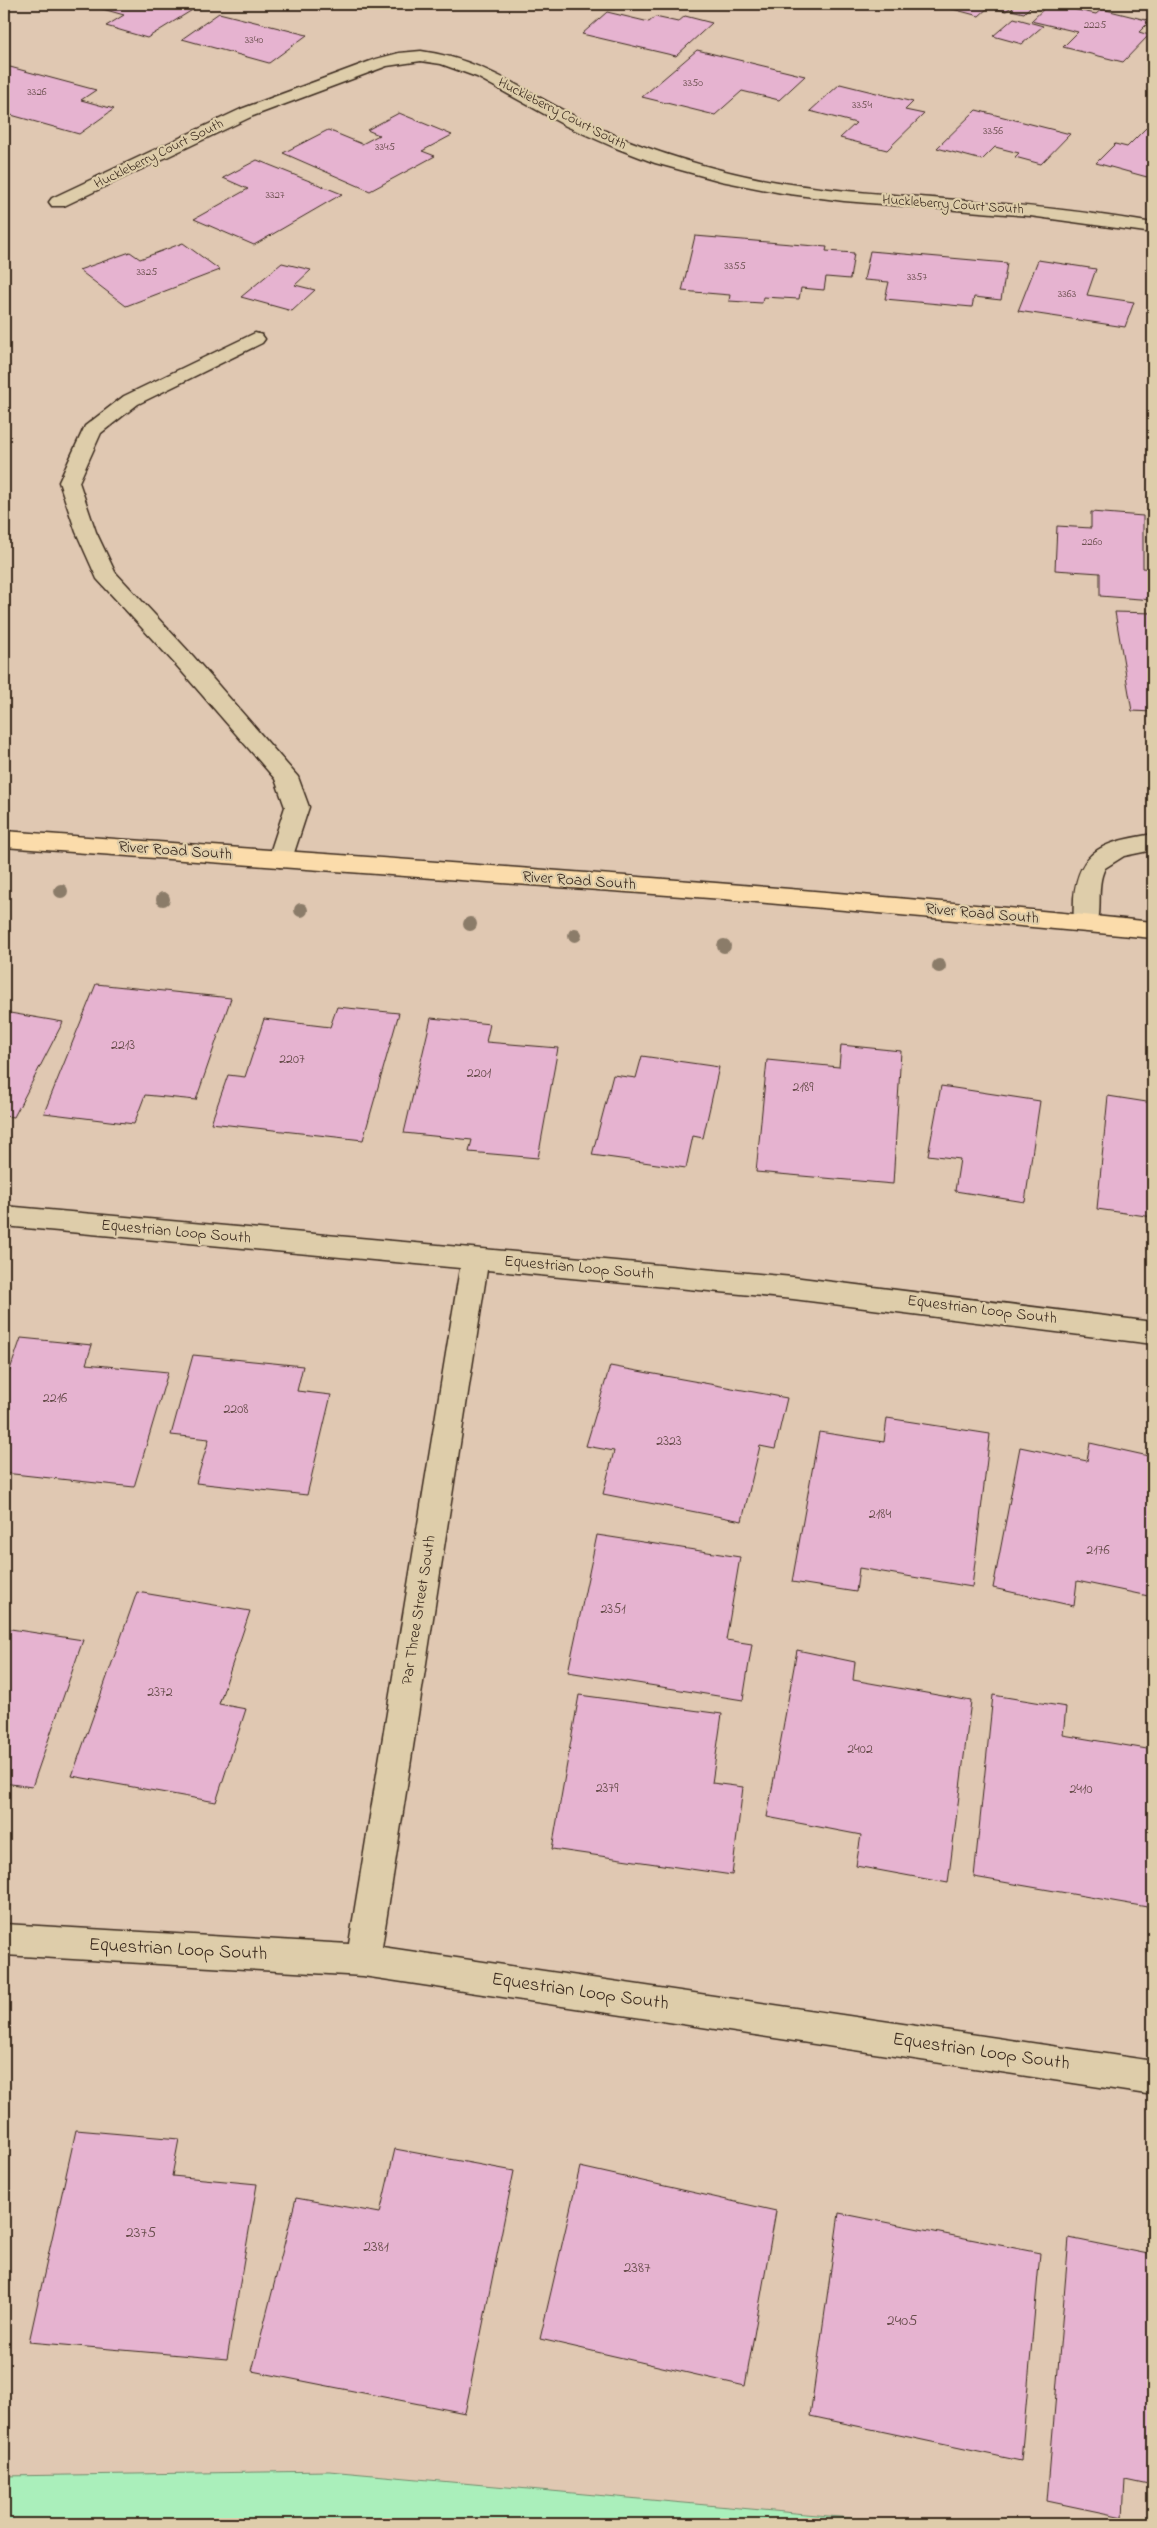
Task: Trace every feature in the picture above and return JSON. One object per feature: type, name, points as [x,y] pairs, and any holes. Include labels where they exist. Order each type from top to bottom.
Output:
[{"type":"main road","name":"River Road South","points":[[4,839],[630,884],[1153,930]]},
{"type":"street","name":"Huckleberry Court South","points":[[58,202],[262,106],[399,58],[426,56],[452,61],[477,70],[560,116],[622,146],[723,177],[808,192],[1045,211],[1153,228]]},
{"type":"street","points":[[254,338],[131,400],[92,430],[69,482],[86,532],[105,574],[185,661],[286,778],[298,807],[280,859]]},
{"type":"street","points":[[1086,923],[1086,882],[1094,862],[1121,847],[1153,842]]},
{"type":"street","name":"Equestrian Loop South","points":[[4,1216],[793,1288],[1153,1333]]},
{"type":"street","name":"Par Three Street South","points":[[363,1960],[475,1259]]},
{"type":"street","name":"Equestrian Loop South","points":[[4,1940],[363,1960],[1153,2078]]},
{"type":"green space","points":[[329,2471],[917,2524],[4,2524],[4,2476]]},
{"type":"building","points":[[85,4],[202,4],[147,38],[106,26],[124,15]]},
{"type":"building","points":[[934,4],[1015,4],[1006,11],[989,7],[979,16]]},
{"type":"building","points":[[1017,4],[1032,5],[1024,13],[1011,10]]},
{"type":"building","points":[[1049,4],[1096,14],[1102,9],[1150,21],[1139,32],[1149,35],[1123,62],[1063,47],[1078,32],[1031,21]]},
{"type":"building","points":[[607,12],[649,22],[655,17],[678,22],[685,16],[712,23],[676,56],[582,34]]},
{"type":"building","points":[[219,13],[307,35],[269,63],[182,39]]},
{"type":"building","points":[[1014,18],[1043,26],[1022,44],[993,36]]},
{"type":"building","points":[[697,50],[805,76],[779,100],[742,91],[715,115],[642,97]]},
{"type":"building","points":[[10,67],[96,90],[81,100],[114,109],[79,134],[4,113],[4,71]]},
{"type":"building","points":[[840,84],[913,102],[905,110],[924,114],[887,150],[840,138],[856,123],[810,111]]},
{"type":"building","points":[[976,110],[1070,134],[1041,164],[1015,157],[1019,153],[995,147],[982,160],[937,148]]},
{"type":"building","points":[[399,113],[452,135],[422,151],[435,156],[370,191],[283,153],[328,130],[362,144],[379,135],[367,130]]},
{"type":"building","points":[[1149,125],[1153,127],[1153,170],[1147,177],[1096,163],[1115,144],[1127,147]]},
{"type":"building","points":[[257,160],[342,194],[254,245],[194,219],[248,189],[223,178]]},
{"type":"building","points":[[695,236],[827,247],[826,251],[854,253],[850,279],[826,277],[824,290],[801,288],[799,299],[763,297],[762,303],[729,301],[730,295],[682,291]]},
{"type":"building","points":[[183,243],[220,270],[126,306],[79,270],[130,252],[140,259]]},
{"type":"building","points":[[870,251],[1007,263],[1001,300],[974,297],[972,307],[885,299],[889,282],[864,280]]},
{"type":"building","points":[[1038,260],[1096,269],[1087,295],[1134,302],[1125,327],[1018,311]]},
{"type":"building","points":[[282,263],[311,270],[295,285],[315,290],[292,311],[241,297]]},
{"type":"building","points":[[1148,429],[1153,429],[1153,453]]},
{"type":"building","points":[[1091,512],[1143,516],[1143,568],[1153,569],[1153,600],[1100,596],[1100,573],[1055,570],[1057,526],[1091,528]]},
{"type":"building","points":[[1115,612],[1153,613],[1153,712],[1132,711]]},
{"type":"building","points":[[96,984],[231,998],[196,1100],[145,1095],[134,1124],[44,1113]]},
{"type":"building","points":[[337,1007],[399,1013],[363,1140],[211,1123],[228,1075],[245,1077],[264,1019],[330,1027]]},
{"type":"building","points":[[4,1012],[63,1022],[14,1117],[4,1116]]},
{"type":"building","points":[[431,1018],[490,1024],[486,1042],[558,1048],[538,1158],[469,1152],[472,1140],[404,1133]]},
{"type":"building","points":[[841,1045],[901,1051],[893,1184],[756,1172],[767,1060],[839,1067]]},
{"type":"building","points":[[642,1056],[719,1067],[703,1138],[693,1136],[686,1168],[592,1155],[613,1075],[636,1078]]},
{"type":"building","points":[[941,1086],[1040,1101],[1025,1202],[955,1191],[960,1159],[928,1155]]},
{"type":"building","points":[[1108,1096],[1153,1103],[1153,1217],[1097,1209]]},
{"type":"building","points":[[21,1338],[92,1345],[86,1364],[168,1372],[134,1487],[4,1473],[4,1387]]},
{"type":"building","points":[[193,1355],[303,1366],[297,1391],[331,1395],[307,1495],[196,1483],[209,1439],[171,1435]]},
{"type":"building","points":[[610,1366],[787,1398],[775,1449],[760,1446],[742,1521],[603,1494],[614,1451],[586,1446]]},
{"type":"building","points":[[887,1418],[990,1434],[972,1587],[859,1568],[856,1592],[792,1582],[819,1432],[884,1442]]},
{"type":"building","points":[[1090,1443],[1153,1457],[1153,1597],[1077,1581],[1074,1606],[993,1588],[1020,1447],[1087,1461]]},
{"type":"building","points":[[597,1535],[740,1557],[726,1640],[752,1644],[743,1700],[568,1672]]},
{"type":"building","points":[[137,1592],[250,1611],[219,1704],[246,1709],[216,1802],[72,1776]]},
{"type":"building","points":[[4,1628],[83,1640],[32,1787],[4,1783]]},
{"type":"building","points":[[797,1650],[855,1662],[853,1680],[971,1701],[948,1883],[856,1866],[861,1835],[767,1817]]},
{"type":"building","points":[[579,1695],[722,1714],[712,1783],[743,1787],[732,1875],[552,1849]]},
{"type":"building","points":[[993,1695],[1066,1707],[1063,1735],[1153,1750],[1153,1908],[974,1877]]},
{"type":"building","points":[[76,2130],[179,2139],[172,2176],[257,2184],[227,2359],[29,2342]]},
{"type":"building","points":[[395,2149],[514,2171],[465,2413],[252,2371],[296,2198],[380,2213]]},
{"type":"building","points":[[580,2167],[776,2211],[745,2386],[540,2339]]},
{"type":"building","points":[[839,2213],[1040,2253],[1021,2461],[810,2416]]},
{"type":"building","points":[[1069,2238],[1153,2255],[1153,2485],[1125,2479],[1123,2517],[1047,2501]]}]
